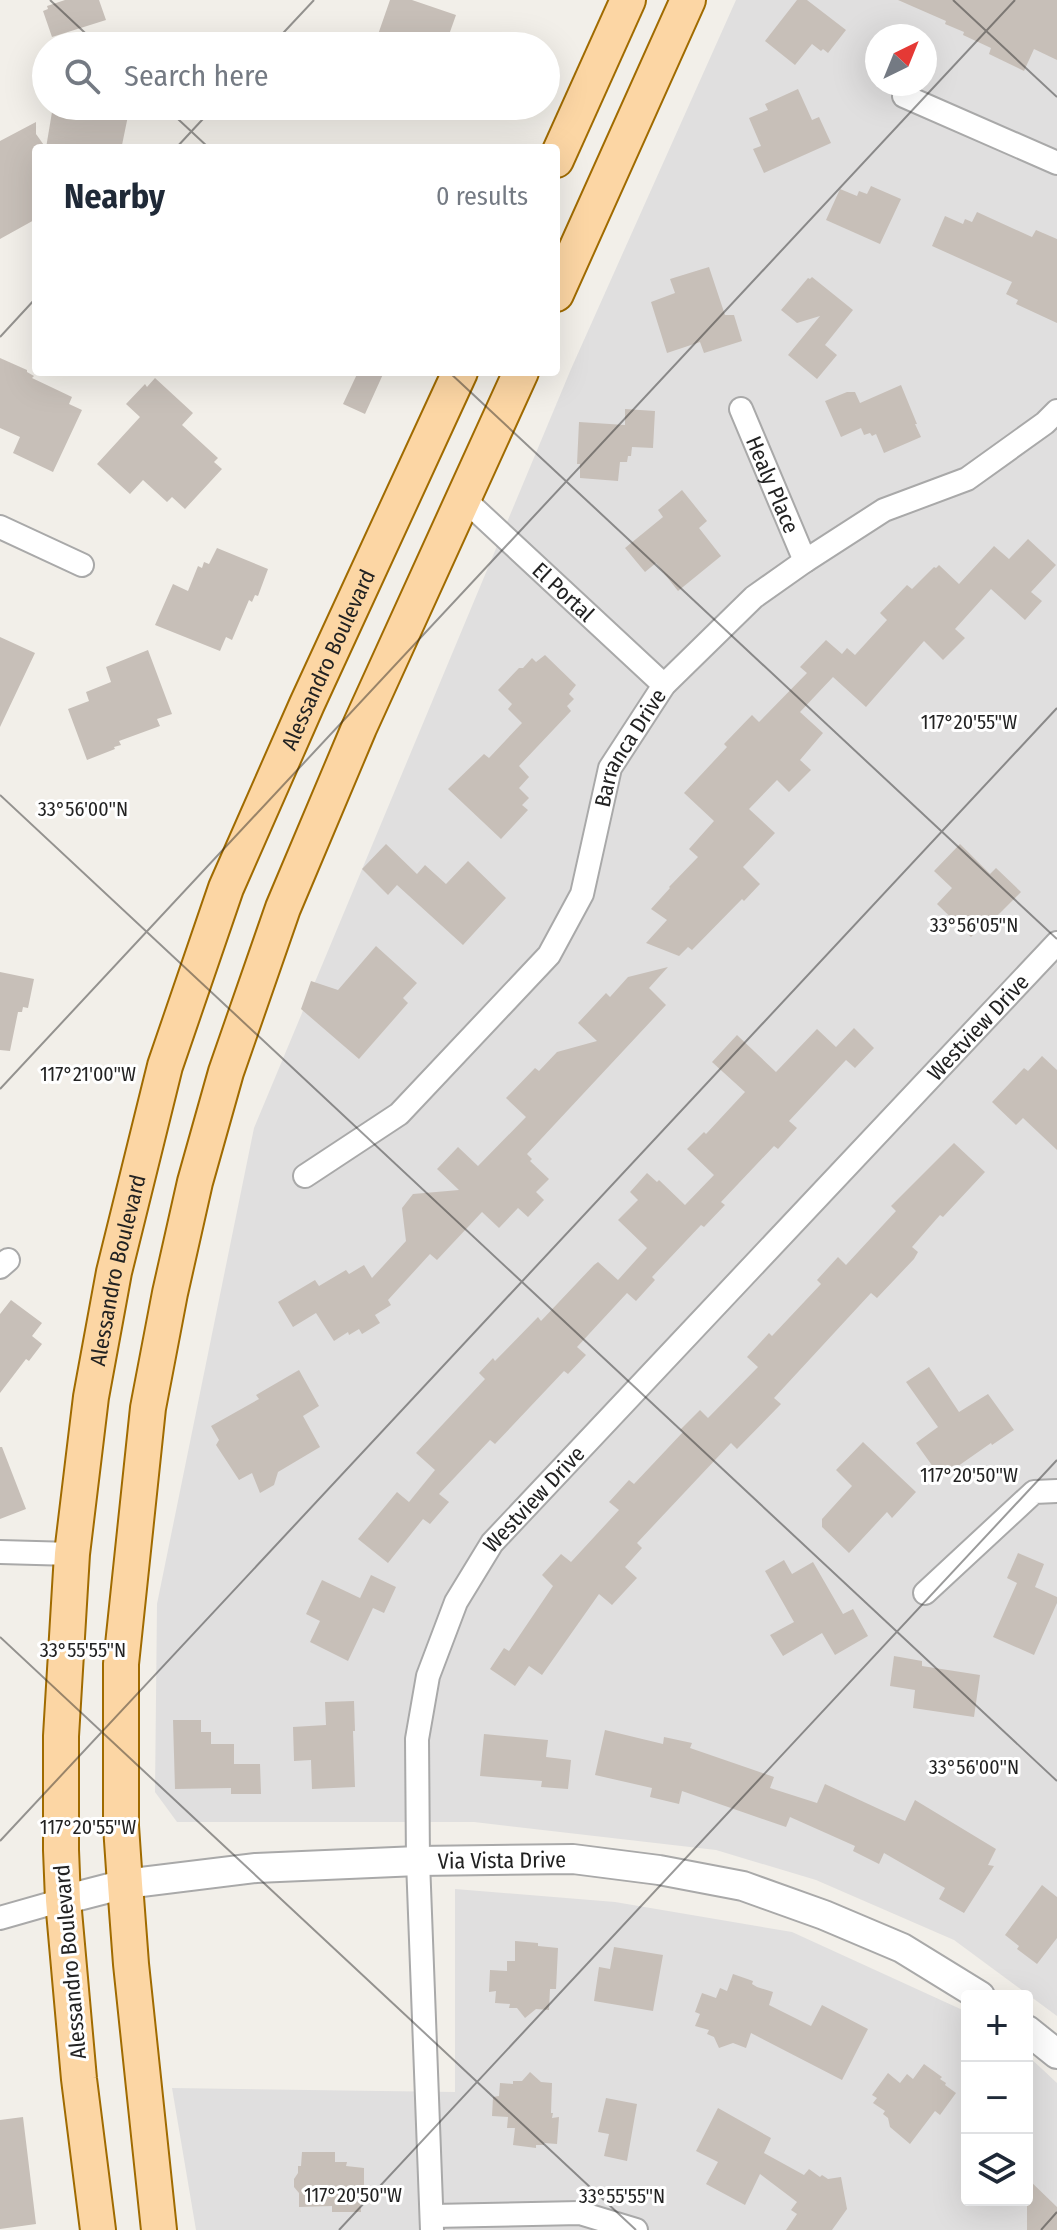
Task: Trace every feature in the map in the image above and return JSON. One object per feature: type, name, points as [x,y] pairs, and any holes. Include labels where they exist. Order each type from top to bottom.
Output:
[{"type":"main road","points":[[560,151],[628,0]]},
{"type":"main road","points":[[560,285],[688,0]]},
{"type":"main road","name":"Alessandro Boulevard","points":[[98,2230],[79,2079],[63,1900],[61,1736],[72,1554],[91,1397],[114,1272],[165,1066],[226,888],[458,376]]},
{"type":"main road","points":[[159,2230],[132,1980],[121,1826],[121,1664],[148,1408],[170,1293],[195,1182],[226,1072],[283,908],[359,728],[519,376]]},
{"type":"street","points":[[904,96],[1057,163]]},
{"type":"street","name":"Healy Place","points":[[741,409],[805,561]]},
{"type":"street","name":"Barranca Drive","points":[[305,1176],[399,1114],[549,955],[582,894],[610,768],[664,685],[754,597],[805,561],[884,510],[967,479],[1057,411]]},
{"type":"street","name":"El Portal","points":[[464,499],[664,685]]},
{"type":"street","points":[[0,527],[82,565]]},
{"type":"street","name":"Westview Drive","points":[[432,2223],[418,1861],[417,1739],[428,1676],[456,1602],[492,1543],[1057,943]]},
{"type":"street","points":[[925,1593],[1034,1492],[1057,1491]]},
{"type":"street","points":[[0,1552],[72,1554]]},
{"type":"street","name":"Via Vista Drive","points":[[0,1918],[125,1884],[256,1868],[573,1859],[659,1870],[743,1886],[824,1915],[902,1948],[970,1990]]},
{"type":"street","points":[[432,2223],[580,2213],[636,2230]]},
{"type":"shaded area","points":[[736,0],[1057,0],[1057,2016],[1033,1998],[1033,1990],[1022,1990],[954,1940],[816,1880],[716,1850],[474,1822],[177,1822],[155,1792],[157,1604],[254,1128],[571,369]]},
{"type":"shaded area","points":[[455,1889],[615,1902],[792,1932],[961,2009],[961,2206],[1033,2206],[1033,2061],[1057,2083],[1057,2230],[196,2230],[172,2088],[455,2092]]},
{"type":"building","points":[[65,0],[99,0],[106,20],[68,32],[50,32],[43,11],[48,9],[47,6]]},
{"type":"building","points":[[390,0],[412,0],[456,15],[450,32],[379,32]]},
{"type":"building","points":[[797,0],[807,0],[846,30],[828,53],[812,44],[795,65],[765,41]]},
{"type":"building","points":[[898,0],[1057,0],[1057,60],[1034,49],[1024,71],[989,54],[991,48],[963,35],[964,32],[945,24],[946,21]]},
{"type":"building","points":[[798,89],[812,120],[819,117],[831,143],[764,173],[753,149],[761,146],[749,118],[768,110],[765,104]]},
{"type":"building","points":[[51,120],[127,120],[122,144],[47,144]]},
{"type":"building","points":[[36,122],[36,134],[43,144],[32,144],[32,221],[0,239],[0,141]]},
{"type":"building","points":[[871,186],[901,199],[880,244],[826,220],[840,189],[857,196],[859,191],[867,194]]},
{"type":"building","points":[[977,212],[1032,237],[1036,230],[1057,239],[1057,323],[1016,304],[1018,300],[1006,294],[1012,282],[932,246],[945,216],[963,224],[965,219],[972,222]]},
{"type":"building","points":[[709,267],[725,315],[734,315],[742,341],[704,353],[700,342],[667,353],[651,302],[675,293],[670,279]]},
{"type":"building","points":[[812,277],[853,310],[825,345],[837,355],[817,379],[788,355],[820,316],[797,323],[781,310]]},
{"type":"building","points":[[0,358],[72,397],[69,404],[82,410],[53,472],[13,453],[20,437],[0,428]]},
{"type":"building","points":[[356,376],[382,376],[365,414],[343,404]]},
{"type":"building","points":[[155,378],[193,413],[182,425],[218,458],[214,462],[222,469],[185,509],[172,497],[167,502],[143,480],[130,494],[97,464],[140,417],[126,404]]},
{"type":"building","points":[[901,385],[921,437],[884,453],[876,434],[864,435],[861,428],[841,437],[825,401],[855,392],[860,403]]},
{"type":"building","points":[[625,409],[655,411],[653,448],[632,447],[627,462],[620,462],[618,481],[580,478],[580,464],[577,464],[579,422],[625,425]]},
{"type":"building","points":[[682,490],[707,521],[699,528],[721,556],[678,591],[656,563],[645,572],[625,548],[663,517],[658,510]]},
{"type":"building","points":[[1028,539],[1056,565],[1031,592],[1042,601],[1025,620],[991,589],[955,629],[965,638],[943,660],[924,641],[866,707],[833,677],[800,712],[823,733],[800,760],[811,770],[789,792],[777,780],[749,809],[775,833],[743,867],[760,884],[692,950],[688,947],[679,956],[646,943],[667,920],[651,909],[698,857],[689,849],[714,821],[684,793],[727,747],[724,744],[752,715],[759,722],[807,673],[800,667],[826,640],[842,654],[847,648],[855,655],[887,620],[880,613],[907,585],[912,589],[939,565],[959,584],[994,546],[1009,559]]},
{"type":"building","points":[[217,548],[268,569],[258,596],[255,595],[252,602],[249,600],[232,640],[226,637],[220,651],[155,625],[173,584],[188,591],[198,566],[202,568],[204,562],[209,564]]},
{"type":"building","points":[[0,637],[35,653],[0,727]]},
{"type":"building","points":[[148,650],[172,714],[157,719],[160,726],[119,741],[121,745],[115,749],[87,760],[68,709],[89,701],[86,692],[111,682],[106,667]]},
{"type":"building","points":[[545,655],[576,685],[569,694],[574,699],[567,706],[571,711],[519,766],[529,777],[519,788],[529,798],[522,805],[528,810],[501,839],[448,789],[484,754],[489,758],[522,723],[508,709],[512,704],[498,690],[532,658],[536,662]]},
{"type":"building","points":[[386,844],[417,874],[425,865],[446,884],[468,861],[506,898],[463,945],[397,885],[388,895],[362,869]]},
{"type":"building","points":[[960,844],[990,874],[996,868],[1021,892],[988,925],[986,922],[971,937],[937,904],[952,888],[934,871]]},
{"type":"building","points":[[376,946],[417,983],[403,998],[408,1003],[359,1059],[301,1009],[311,981],[338,990]]},
{"type":"building","points":[[668,967],[649,988],[666,1005],[527,1154],[549,1179],[536,1192],[544,1200],[528,1217],[518,1208],[499,1228],[482,1212],[437,1260],[430,1254],[388,1300],[391,1305],[375,1315],[380,1323],[362,1334],[359,1329],[334,1341],[316,1313],[293,1327],[278,1302],[315,1280],[319,1286],[346,1270],[349,1274],[364,1265],[372,1278],[406,1241],[402,1208],[413,1194],[459,1190],[437,1169],[458,1147],[478,1166],[526,1117],[506,1098],[535,1068],[539,1071],[557,1052],[597,1041],[578,1023],[606,993],[610,997],[628,977]]},
{"type":"building","points":[[0,972],[34,979],[28,1008],[23,1007],[22,1012],[18,1012],[10,1051],[0,1050]]},
{"type":"building","points":[[854,1028],[874,1048],[855,1068],[846,1060],[789,1121],[797,1128],[778,1149],[774,1146],[721,1202],[725,1205],[704,1227],[701,1225],[652,1277],[655,1280],[636,1301],[627,1293],[577,1347],[586,1355],[568,1374],[564,1371],[495,1444],[490,1440],[439,1494],[449,1502],[430,1524],[423,1519],[388,1563],[358,1539],[397,1492],[409,1502],[435,1470],[416,1453],[485,1379],[479,1373],[493,1358],[495,1361],[538,1317],[541,1321],[598,1262],[618,1280],[647,1248],[618,1220],[638,1200],[630,1192],[647,1173],[685,1205],[714,1175],[687,1149],[704,1132],[706,1134],[745,1092],[712,1062],[737,1035],[776,1072],[817,1029],[836,1047]]},
{"type":"building","points":[[1042,1056],[1057,1070],[1057,1150],[1023,1118],[1016,1125],[992,1102],[1024,1068],[1028,1071]]},
{"type":"building","points":[[954,1143],[985,1172],[912,1247],[918,1252],[914,1259],[877,1298],[871,1293],[774,1398],[781,1404],[737,1449],[731,1443],[637,1543],[642,1548],[625,1567],[637,1578],[612,1605],[599,1594],[542,1675],[529,1666],[515,1686],[490,1669],[504,1648],[509,1651],[553,1586],[542,1575],[561,1554],[571,1562],[619,1510],[609,1502],[629,1480],[634,1484],[700,1410],[708,1418],[758,1367],[747,1357],[769,1333],[772,1336],[821,1284],[817,1280],[838,1257],[846,1265],[896,1211],[891,1206]]},
{"type":"building","points":[[11,1300],[42,1323],[32,1336],[42,1344],[0,1393],[0,1314]]},
{"type":"building","points":[[929,1367],[959,1412],[988,1394],[1014,1430],[941,1478],[916,1443],[938,1427],[906,1382]]},
{"type":"building","points":[[299,1370],[319,1406],[303,1416],[320,1447],[278,1472],[274,1485],[260,1493],[252,1473],[239,1480],[216,1445],[219,1440],[211,1426],[259,1399],[256,1395]]},
{"type":"building","points":[[863,1442],[916,1492],[892,1518],[887,1512],[849,1553],[822,1527],[822,1519],[852,1486],[836,1470]]},
{"type":"building","points":[[0,1447],[26,1509],[0,1519]]},
{"type":"building","points":[[1018,1553],[1044,1564],[1035,1587],[1057,1597],[1034,1655],[993,1637],[1017,1583],[1007,1578]]},
{"type":"building","points":[[784,1560],[792,1574],[813,1562],[843,1614],[853,1609],[868,1636],[835,1655],[822,1633],[783,1656],[770,1635],[794,1622],[765,1571]]},
{"type":"building","points":[[371,1575],[396,1587],[384,1613],[373,1608],[348,1661],[310,1642],[320,1621],[306,1614],[322,1580],[360,1598]]},
{"type":"building","points":[[894,1656],[922,1661],[922,1666],[980,1675],[974,1717],[913,1708],[915,1690],[890,1686]]},
{"type":"building","points":[[354,1701],[355,1787],[312,1789],[311,1760],[294,1761],[293,1727],[326,1725],[325,1702]]},
{"type":"building","points":[[173,1720],[201,1720],[201,1732],[211,1732],[211,1744],[234,1744],[234,1764],[260,1764],[261,1794],[231,1794],[231,1788],[175,1789]]},
{"type":"building","points":[[605,1730],[663,1744],[664,1737],[692,1743],[690,1748],[774,1777],[770,1788],[817,1803],[825,1784],[905,1821],[915,1800],[996,1849],[988,1865],[994,1866],[964,1913],[939,1899],[945,1888],[884,1853],[879,1864],[853,1851],[855,1846],[790,1817],[786,1827],[682,1791],[679,1804],[650,1797],[652,1788],[595,1775]]},
{"type":"building","points":[[484,1734],[548,1740],[546,1757],[571,1760],[568,1789],[541,1787],[542,1781],[480,1776]]},
{"type":"building","points":[[1042,1885],[1057,1897],[1057,1938],[1037,1964],[1005,1935]]},
{"type":"building","points":[[515,1941],[558,1948],[556,1989],[550,1989],[549,2010],[536,2009],[525,2018],[517,2008],[509,2008],[510,2004],[495,2003],[496,1991],[489,1992],[490,1970],[507,1971],[507,1961],[515,1961]]},
{"type":"building","points":[[614,1947],[663,1955],[653,2011],[594,2001],[599,1967],[610,1969]]},
{"type":"building","points":[[733,1974],[773,1992],[769,2005],[811,2026],[822,2005],[868,2029],[842,2080],[751,2033],[746,2048],[733,2043],[719,2048],[714,2037],[707,2034],[709,2030],[695,2026],[700,2014],[695,2012],[702,1993],[716,1998],[720,1988],[727,1991]]},
{"type":"building","points":[[924,2064],[942,2077],[940,2079],[945,2085],[956,2093],[940,2115],[935,2111],[910,2144],[890,2127],[888,2118],[883,2114],[885,2111],[873,2103],[877,2098],[872,2095],[888,2073],[900,2083],[907,2074],[913,2079]]},
{"type":"building","points":[[530,2072],[541,2082],[552,2083],[552,2118],[559,2117],[557,2144],[544,2143],[536,2145],[536,2148],[513,2145],[515,2128],[507,2128],[508,2117],[492,2116],[493,2097],[499,2096],[500,2083],[522,2081]]},
{"type":"building","points":[[606,2098],[637,2104],[627,2161],[604,2156],[609,2134],[598,2132]]},
{"type":"building","points":[[718,2108],[771,2138],[764,2153],[804,2175],[809,2169],[828,2179],[841,2177],[847,2209],[832,2230],[786,2230],[797,2214],[791,2210],[797,2202],[760,2174],[745,2205],[706,2184],[718,2162],[696,2151]]},
{"type":"building","points":[[23,2117],[36,2224],[0,2229],[0,2120]]},
{"type":"building","points":[[302,2152],[335,2152],[335,2162],[347,2162],[346,2166],[364,2168],[361,2212],[332,2212],[332,2206],[299,2207],[299,2193],[294,2187],[294,2179],[298,2166],[301,2166]]},
{"type":"building","points":[[1033,2184],[1057,2207],[1057,2230],[1027,2230],[1027,2206],[1033,2206]]}]
